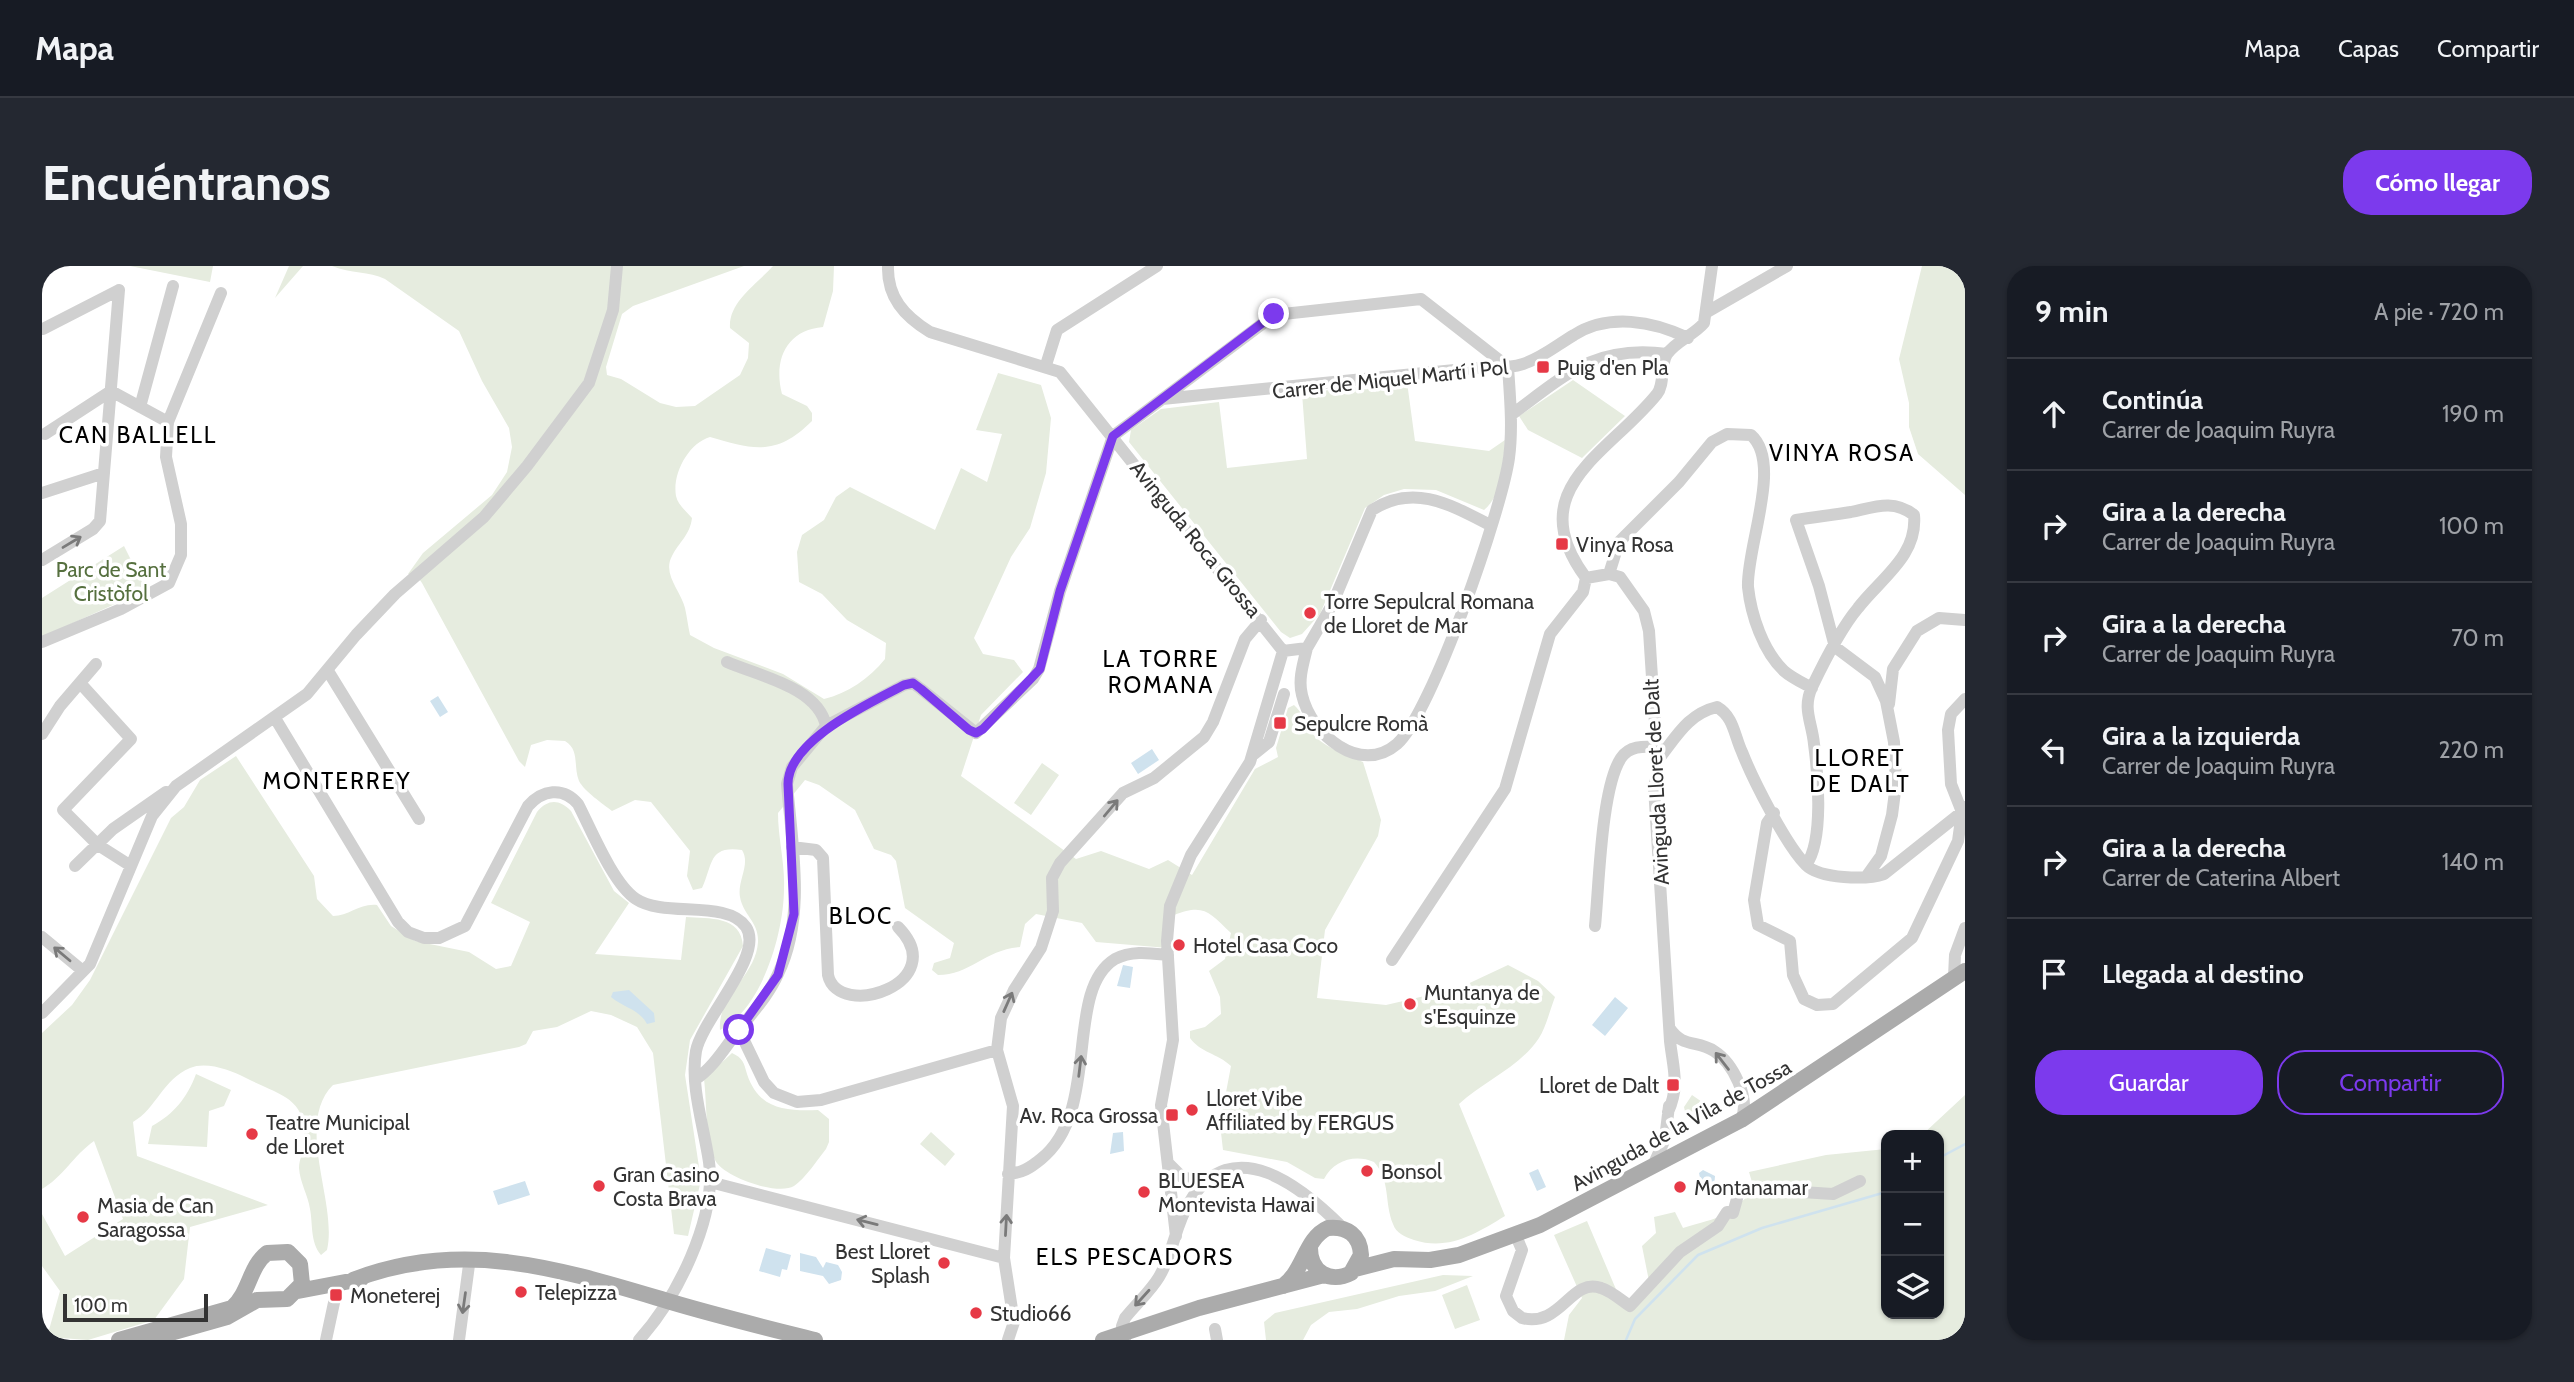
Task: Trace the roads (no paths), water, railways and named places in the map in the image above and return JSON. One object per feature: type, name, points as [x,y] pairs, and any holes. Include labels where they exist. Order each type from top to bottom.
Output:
[{"type":"main road","name":"Avinguda de la Vila de Tossa","points":[[1355,1269],[1394,1259],[1443,1259],[1516,1236],[1652,1168],[1770,1103],[1960,974]]},
{"type":"main road","points":[[1103,1340],[1124,1336],[1211,1305],[1276,1289],[1324,1275],[1340,1278],[1355,1269],[1360,1259],[1360,1245],[1355,1235],[1343,1228],[1328,1228],[1314,1241],[1295,1276],[1276,1289]]},
{"type":"main road","points":[[1314,1241],[1313,1265],[1324,1275]]},
{"type":"main road","name":"Avinguda de la Vila de Tossa","points":[[1360,1245],[1394,1259]]},
{"type":"main road","points":[[119,1340],[232,1308],[244,1295],[263,1255],[278,1250],[293,1255],[303,1270],[317,1280],[346,1282],[408,1264],[486,1258],[542,1266],[815,1340]]},
{"type":"main road","points":[[146,1340],[227,1317],[257,1300],[287,1299],[298,1291],[346,1282],[470,1265],[527,1271],[651,1301],[668,1301]]},
{"type":"main road","points":[[298,1291],[303,1270]]},
{"type":"main road","points":[[254,1273],[257,1288],[273,1300]]},
{"type":"street","points":[[75,866],[137,809],[176,786],[307,694],[356,635],[395,594],[484,517],[589,383],[613,310],[617,266]]},
{"type":"street","name":"Avinguda Roca Grossa","points":[[888,266],[890,291],[896,303],[918,325],[930,332],[1046,365],[1060,372],[1261,620],[1283,651]]},
{"type":"street","points":[[1046,365],[1057,330],[1157,266]]},
{"type":"street","points":[[1392,960],[1505,789],[1550,634],[1583,592],[1586,578],[1574,561],[1567,542],[1565,507],[1569,488],[1581,470],[1659,391],[1667,354],[1704,323],[1712,266]]},
{"type":"street","points":[[1707,312],[1787,266]]},
{"type":"street","points":[[140,407],[173,286]]},
{"type":"street","points":[[42,560],[93,529],[100,521],[119,290],[43,329]]},
{"type":"street","points":[[42,642],[121,609],[169,583],[181,555],[181,524],[166,457],[168,422],[221,293]]},
{"type":"street","points":[[696,1074],[706,1073],[739,1030],[772,985],[786,952],[795,907],[788,775],[826,726],[904,685],[913,683],[976,733],[1033,679],[1040,669],[1060,591],[1113,436],[1274,314],[1421,299],[1507,367],[1511,415],[1509,458],[1490,525],[1460,616],[1417,716],[1398,743],[1374,756],[1348,751],[1320,732],[1302,699],[1300,679],[1307,648],[1332,605],[1372,510],[1385,501],[1429,496],[1490,525]]},
{"type":"street","name":"Carrer de Miquel Martí i Pol","points":[[1163,398],[1507,367],[1535,360],[1575,334],[1605,324],[1639,322],[1670,329],[1688,338]]},
{"type":"street","points":[[1511,415],[1573,369],[1590,361],[1638,351],[1667,354]]},
{"type":"street","points":[[111,391],[168,422]]},
{"type":"street","points":[[45,433],[111,391]]},
{"type":"street","points":[[1586,578],[1609,574],[1619,542],[1679,482],[1712,442],[1727,434],[1751,435],[1757,440],[1763,454],[1763,477],[1748,586],[1757,626],[1771,654],[1784,671],[1812,688]]},
{"type":"street","points":[[42,493],[104,473]]},
{"type":"street","points":[[1806,865],[1814,855],[1818,790],[1814,741],[1805,710],[1812,688],[1835,647],[1857,608],[1886,579],[1908,548],[1916,528],[1914,515],[1905,508],[1875,504],[1853,511],[1796,520],[1819,586],[1835,647],[1875,677],[1887,706],[1894,742],[1896,783],[1881,856],[1866,877]]},
{"type":"street","name":"Avinguda Lloret de Dalt","points":[[1609,574],[1620,577],[1633,595],[1644,611],[1650,631],[1657,761],[1654,787],[1673,1062],[1665,1139],[1652,1168]]},
{"type":"street","points":[[1887,706],[1892,701],[1893,669],[1917,631],[1939,618],[1965,620]]},
{"type":"street","points":[[1009,1340],[1014,1322],[1004,1258],[1013,1106],[997,1050],[1001,1018],[1014,990],[1041,948],[1051,918],[1051,884],[1060,863],[1123,793],[1154,778],[1204,737],[1213,722],[1245,639],[1261,620]]},
{"type":"street","points":[[1176,1236],[1161,1105],[1173,1040],[1168,917],[1182,873],[1254,754],[1269,742],[1279,692],[1283,651],[1307,648]]},
{"type":"street","points":[[727,662],[809,698],[820,710],[826,726]]},
{"type":"street","points":[[42,734],[60,706],[96,664]]},
{"type":"street","points":[[328,671],[419,819]]},
{"type":"street","points":[[81,684],[131,739],[63,810],[98,845],[131,866]]},
{"type":"street","points":[[1279,692],[1302,699]]},
{"type":"street","points":[[1774,813],[1767,823],[1754,900],[1758,925],[1790,941],[1797,983],[1804,999],[1817,1005],[1833,1004],[1912,938],[1958,841],[1964,809],[1951,783],[1948,730],[1951,714],[1965,699]]},
{"type":"street","points":[[1657,761],[1689,720],[1702,710],[1717,707],[1727,713],[1742,752],[1774,813],[1806,865],[1818,873],[1866,877],[1884,874],[1964,809]]},
{"type":"street","points":[[275,718],[355,854],[398,922],[408,932],[424,938],[439,938],[465,926],[528,806],[541,794],[555,792],[568,796],[578,804],[622,884],[636,899],[659,907],[725,913],[740,920],[749,933],[750,948],[697,1047],[696,1074],[710,1182],[694,1252],[668,1301],[639,1340]]},
{"type":"street","points":[[1595,926],[1609,793],[1621,758],[1629,750],[1642,746],[1656,747]]},
{"type":"street","points":[[42,1013],[83,971],[99,946],[152,816],[176,786]]},
{"type":"street","points":[[792,848],[816,850],[823,858],[828,975],[837,990],[845,995],[862,996],[892,988],[904,978],[911,965],[913,951],[912,943],[898,927]]},
{"type":"street","points":[[1960,974],[1955,955],[1965,928]]},
{"type":"street","points":[[42,937],[83,971]]},
{"type":"street","points":[[1008,1174],[1032,1167],[1056,1146],[1067,1129],[1076,1102],[1088,1010],[1101,972],[1124,955],[1168,955]]},
{"type":"street","points":[[1670,1029],[1677,1038],[1689,1045],[1701,1045],[1717,1054],[1744,1094],[1770,1103]]},
{"type":"street","points":[[739,1030],[764,1082],[774,1093],[789,1100],[805,1102],[997,1050]]},
{"type":"street","points":[[728,1043],[752,1060]]},
{"type":"street","points":[[1673,1062],[1679,1051],[1689,1045]]},
{"type":"street","points":[[697,1047],[707,1056],[717,1057]]},
{"type":"street","points":[[1741,1120],[1744,1094]]},
{"type":"street","points":[[1665,1139],[1672,1149],[1682,1152]]},
{"type":"street","points":[[1168,1162],[1182,1177],[1202,1185]]},
{"type":"street","points":[[1124,1336],[1125,1318],[1159,1277],[1185,1211],[1202,1185],[1225,1172],[1248,1168],[1285,1179],[1314,1199],[1343,1228]]},
{"type":"street","points":[[1516,1236],[1522,1250],[1506,1296],[1513,1311],[1522,1318],[1549,1317],[1577,1292],[1590,1287],[1602,1288],[1630,1306],[1680,1252],[1718,1226],[1727,1212],[1732,1213],[1740,1188],[1833,1194],[1860,1181]]},
{"type":"street","points":[[710,1182],[1004,1258]]},
{"type":"street","points":[[1314,1199],[1319,1215],[1314,1241]]},
{"type":"street","points":[[459,1340],[470,1265]]},
{"type":"street","points":[[326,1340],[346,1282]]},
{"type":"water","points":[[438,696],[448,712],[440,717],[430,701]]},
{"type":"water","points":[[1152,749],[1159,760],[1138,774],[1131,763]]},
{"type":"water","points":[[1123,965],[1133,967],[1130,988],[1117,986]]},
{"type":"water","points":[[629,990],[654,1013],[655,1022],[647,1024],[636,1012],[611,997],[613,992]]},
{"type":"water","points":[[1615,997],[1628,1008],[1605,1036],[1592,1025]]},
{"type":"water","points":[[1123,1132],[1124,1151],[1110,1154],[1113,1133]]},
{"type":"water","points":[[1538,1169],[1546,1187],[1537,1191],[1529,1173]]},
{"type":"water","points":[[1703,1170],[1715,1176],[1714,1188],[1700,1178],[1699,1173]]},
{"type":"water","points":[[525,1181],[530,1195],[498,1205],[493,1191]]},
{"type":"water","points":[[766,1248],[791,1255],[787,1270],[782,1269],[780,1277],[759,1271]]},
{"type":"water","points":[[800,1253],[816,1257],[823,1268],[826,1262],[838,1265],[842,1272],[841,1280],[829,1284],[823,1276],[800,1271]]},
{"type":"waterway","points":[[1944,1155],[1965,1144]]},
{"type":"waterway","points":[[1626,1340],[1635,1319],[1698,1255],[1762,1228],[1883,1193]]},
{"type":"place","name":"Puig d'en Pla","points":[[1543,367]]},
{"type":"place","name":"Vinya Rosa","points":[[1562,544]]},
{"type":"place","name":"Torre Sepulcral Romana de Lloret de Mar","points":[[1310,613]]},
{"type":"place","name":"Sepulcre Romà","points":[[1280,723]]},
{"type":"place","name":"Hotel Casa Coco","points":[[1179,945]]},
{"type":"place","name":"Muntanya de s'Esquinze","points":[[1410,1004]]},
{"type":"place","name":"Lloret de Dalt","points":[[1673,1085]]},
{"type":"place","name":"Lloret Vibe Affiliated by FERGUS","points":[[1192,1110]]},
{"type":"place","name":"Av. Roca Grossa","points":[[1172,1115]]},
{"type":"place","name":"Teatre Municipal de Lloret","points":[[252,1134]]},
{"type":"place","name":"Bonsol","points":[[1367,1171]]},
{"type":"place","name":"Gran Casino Costa Brava","points":[[599,1186]]},
{"type":"place","name":"Montanamar","points":[[1680,1187]]},
{"type":"place","name":"BLUESEA Montevista Hawai","points":[[1144,1192]]},
{"type":"place","name":"Masia de Can Saragossa","points":[[83,1217]]},
{"type":"place","name":"Best Lloret Splash","points":[[944,1263]]},
{"type":"place","name":"Telepizza","points":[[521,1292]]},
{"type":"place","name":"Moneterej","points":[[336,1295]]},
{"type":"place","name":"Studio66","points":[[976,1313]]},
{"type":"district","name":"CAN BALLELL","points":[[138,435]]},
{"type":"district","name":"VINYA ROSA","points":[[1842,453]]},
{"type":"district","name":"LA TORRE ROMANA","points":[[1161,672]]},
{"type":"district","name":"LLORET DE DALT","points":[[1860,771]]},
{"type":"district","name":"MONTERREY","points":[[337,781]]},
{"type":"district","name":"BLOC","points":[[861,916]]},
{"type":"district","name":"ELS PESCADORS","points":[[1135,1257]]},
{"type":"park label","name":"Parc de Sant Cristòfol","points":[[111,581]]}]
